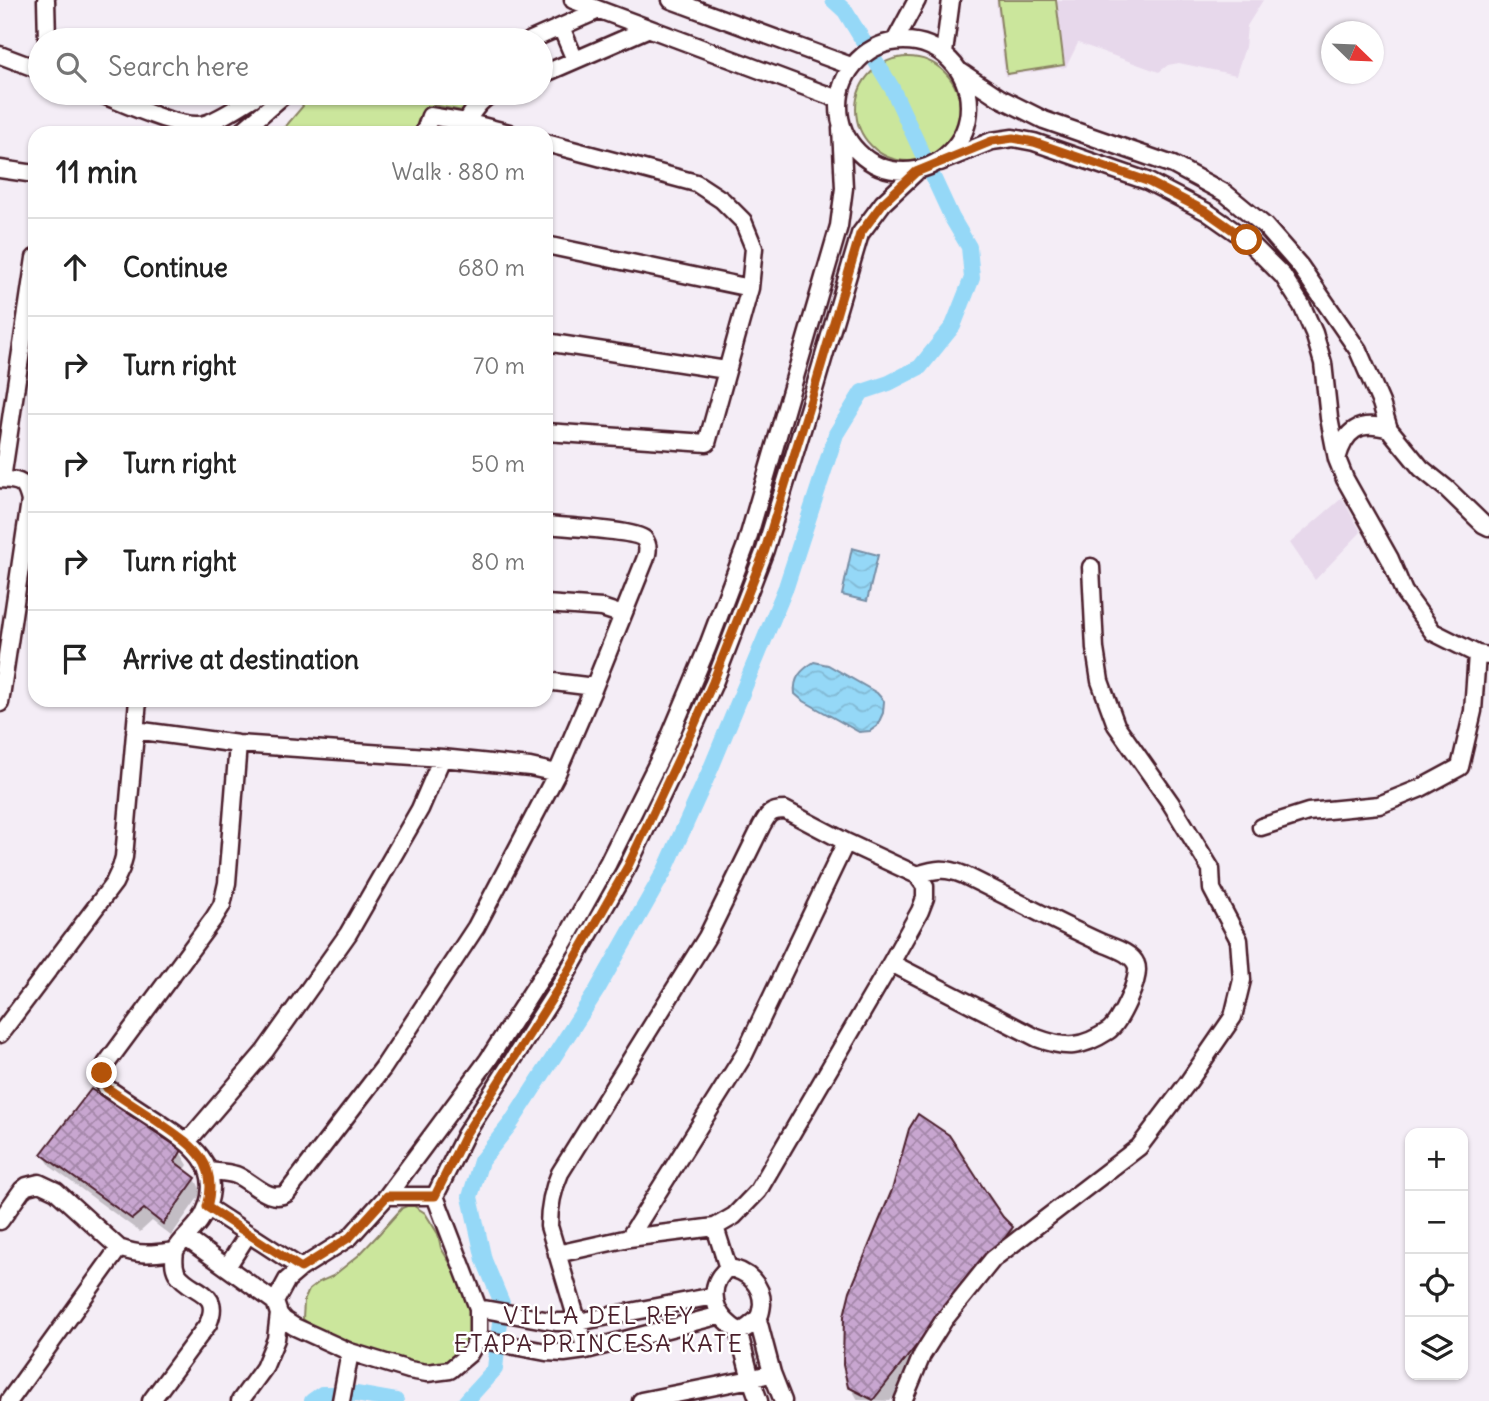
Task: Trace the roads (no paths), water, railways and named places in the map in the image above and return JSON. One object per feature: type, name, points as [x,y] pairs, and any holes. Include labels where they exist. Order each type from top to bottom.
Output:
[{"type":"street","points":[[46,0],[47,28]]},
{"type":"street","points":[[573,0],[838,99]]},
{"type":"street","points":[[671,0],[851,66]]},
{"type":"street","points":[[895,40],[917,0]]},
{"type":"street","points":[[944,53],[951,0]]},
{"type":"street","points":[[553,30],[599,10]]},
{"type":"street","points":[[561,27],[575,60]]},
{"type":"street","points":[[553,70],[647,29]]},
{"type":"street","points":[[240,1401],[264,1368],[276,1339],[277,1308],[287,1280],[350,1237],[387,1196],[488,1059],[564,942],[608,863],[665,748],[746,545],[839,226],[844,188],[838,99],[851,66],[870,49],[895,40],[920,42],[944,53],[961,72],[1000,98],[1044,120],[1173,165],[1225,193],[1265,226],[1300,266],[1329,306],[1357,350],[1381,403],[1389,429],[1421,468],[1489,527]]},
{"type":"street","points":[[0,55],[28,66]]},
{"type":"street","points":[[940,162],[958,145],[968,121],[969,96],[961,72]]},
{"type":"street","points":[[130,105],[178,123],[194,125],[207,124],[240,105]]},
{"type":"street","points":[[248,126],[272,105]]},
{"type":"street","points":[[466,122],[478,105]]},
{"type":"street","points":[[426,126],[430,116],[482,126]]},
{"type":"street","points":[[841,128],[858,155],[885,170],[916,172]]},
{"type":"street","points":[[186,1238],[277,1308],[284,1320],[350,1352],[427,1373],[450,1370],[469,1354],[478,1339],[478,1308],[435,1196],[465,1135],[558,989],[628,866],[713,682],[765,550],[860,234],[883,203],[916,172],[992,141],[1013,138],[1034,142],[1147,181],[1207,212],[1247,240],[1283,276],[1302,306],[1323,363],[1337,459],[1345,479],[1390,559],[1404,592],[1433,632],[1483,655],[1460,767],[1421,788],[1379,805],[1308,812],[1261,827]]},
{"type":"street","points":[[553,145],[696,183],[722,200],[743,221],[754,248],[750,288],[707,443],[553,432]]},
{"type":"street","points":[[0,169],[28,173]]},
{"type":"street","points":[[553,247],[750,288]]},
{"type":"street","points":[[28,305],[1,479],[20,482],[28,492]]},
{"type":"street","points":[[553,343],[726,370]]},
{"type":"street","points":[[1337,459],[1345,439],[1360,426],[1375,425],[1389,429]]},
{"type":"street","points":[[0,703],[28,514]]},
{"type":"street","points":[[208,1171],[239,1177],[273,1196],[287,1193],[383,1068],[476,927],[557,773],[647,555],[644,539],[637,536],[553,526]]},
{"type":"street","points":[[903,1401],[929,1343],[993,1259],[1139,1147],[1233,1017],[1242,980],[1239,940],[1212,889],[1211,869],[1170,802],[1116,726],[1100,681],[1095,649],[1091,567]]},
{"type":"street","points":[[553,604],[602,608],[623,615]]},
{"type":"street","points":[[553,682],[594,687]]},
{"type":"street","points":[[0,1034],[118,876],[124,857],[137,707]]},
{"type":"street","points":[[135,730],[238,744],[530,766],[557,773]]},
{"type":"street","points":[[152,1401],[212,1315],[209,1297],[178,1274],[174,1264],[175,1251],[179,1244],[204,1215],[207,1207],[210,1190],[208,1171],[199,1154],[187,1142],[107,1088],[102,1073],[222,905],[226,894],[238,744]]},
{"type":"street","points":[[187,1142],[265,1051],[348,934],[420,809],[442,758]]},
{"type":"street","points":[[557,1254],[629,1238],[715,1227],[734,1216],[758,1191],[920,911],[925,898],[925,886],[917,875],[785,810],[775,810],[768,815],[707,937],[560,1173],[553,1189],[548,1226],[586,1350]]},
{"type":"street","points":[[629,1238],[744,1055],[846,842]]},
{"type":"street","points":[[891,963],[1037,1038],[1056,1045],[1075,1045],[1094,1040],[1113,1028],[1132,993],[1137,971],[1136,963],[1128,955],[953,870],[937,869],[917,875]]},
{"type":"street","points":[[0,1221],[22,1190],[39,1183],[56,1191],[119,1248],[140,1255],[175,1251]]},
{"type":"street","points":[[387,1196],[435,1196]]},
{"type":"street","points":[[207,1207],[301,1268]]},
{"type":"street","points":[[715,1227],[728,1268]]},
{"type":"street","points":[[227,1267],[248,1234]]},
{"type":"street","points":[[9,1401],[119,1248]]},
{"type":"street","points":[[738,1330],[747,1328],[758,1320],[762,1299],[757,1285],[747,1275],[737,1269],[728,1268],[721,1273],[714,1296],[721,1315],[738,1330],[759,1401]]},
{"type":"street","points":[[478,1308],[556,1322],[578,1322],[714,1296]]},
{"type":"street","points":[[478,1339],[564,1353],[586,1350],[721,1315]]},
{"type":"street","points":[[545,1320],[546,1352]]},
{"type":"street","points":[[758,1320],[772,1373],[783,1401]]},
{"type":"street","points":[[341,1401],[350,1352]]},
{"type":"street","points":[[640,1401],[772,1373]]},
{"type":"water","points":[[852,548],[878,555],[867,601],[842,595]]},
{"type":"water","points":[[814,662],[828,665],[877,693],[884,701],[883,713],[877,726],[870,731],[859,732],[795,694],[795,683],[799,675]]},
{"type":"waterway","points":[[466,1401],[495,1369],[502,1303],[484,1260],[470,1197],[481,1161],[511,1123],[597,990],[665,870],[711,768],[786,587],[836,434],[862,392],[889,383],[920,367],[953,326],[972,278],[969,247],[952,218],[892,88],[845,11],[833,0]]},
{"type":"waterway","points":[[312,1401],[322,1394],[356,1394],[396,1401]]},
{"type":"district","name":"VILLA DEL REY ETAPA PRINCESA KATE","points":[[599,1329]]}]
